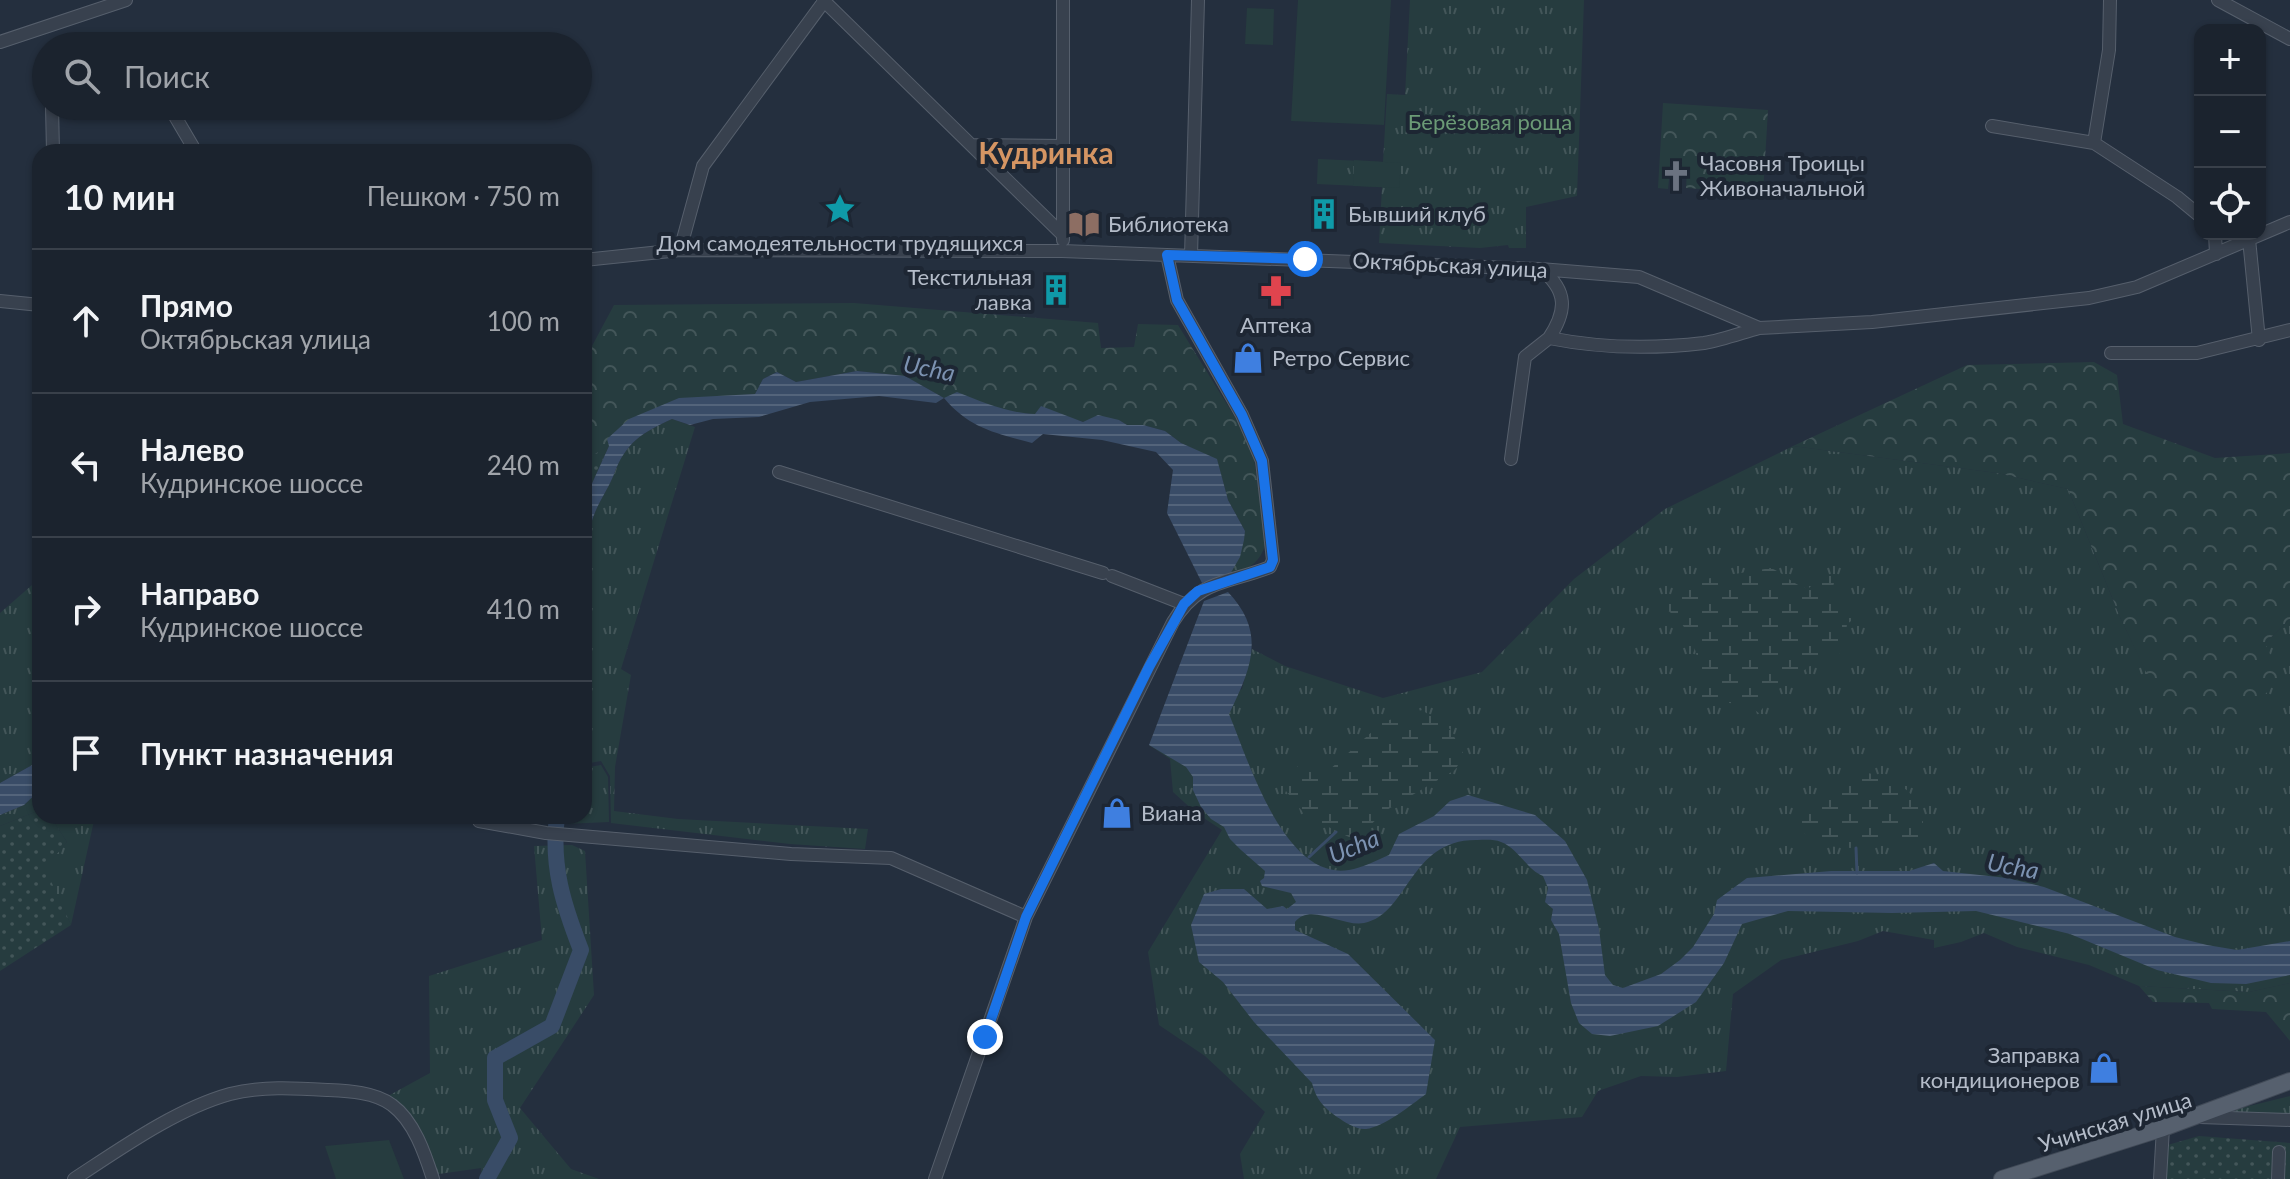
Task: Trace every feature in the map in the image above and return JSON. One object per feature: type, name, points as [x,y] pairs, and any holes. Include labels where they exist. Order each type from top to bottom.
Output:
[{"type":"main road","points":[[2192,1117],[2290,1081]]},
{"type":"main road","points":[[2192,1117],[2290,1092]]},
{"type":"main road","name":"Учинская улица","points":[[2002,1179],[2192,1117]]},
{"type":"street","points":[[0,42],[126,0]]},
{"type":"street","points":[[1062,251],[1063,0]]},
{"type":"street","points":[[1191,256],[1198,0]]},
{"type":"street","points":[[2094,143],[2109,50],[2110,0]]},
{"type":"street","points":[[2218,0],[2290,39]]},
{"type":"street","points":[[680,250],[703,166],[824,1],[1063,235]]},
{"type":"street","points":[[52,120],[53,144]]},
{"type":"street","points":[[177,120],[191,144]]},
{"type":"street","points":[[1992,126],[2094,143],[2194,211]]},
{"type":"street","points":[[972,145],[1063,146]]},
{"type":"street","points":[[2288,223],[2290,208]]},
{"type":"street","name":"Октябрьская улица","points":[[2266,232],[2288,223]]},
{"type":"street","points":[[2215,240],[2216,254]]},
{"type":"street","name":"Октябрьская улица","points":[[592,259],[680,250],[1062,251],[1540,269],[1639,277],[1759,328],[1872,322],[2089,298],[2137,287],[2247,240]]},
{"type":"street","points":[[2249,240],[2259,340]]},
{"type":"street","points":[[935,1179],[1026,917],[1129,707],[1184,604],[1198,591],[1270,567],[1273,560],[1262,461],[1242,415],[1177,300],[1167,255]]},
{"type":"street","points":[[1511,459],[1525,357],[1549,338],[1559,323],[1563,307],[1553,279],[1540,269]]},
{"type":"street","points":[[0,301],[32,304]]},
{"type":"street","points":[[1549,338],[1584,345],[1706,343],[1759,328]]},
{"type":"street","points":[[2111,353],[2197,353],[2290,330]]},
{"type":"street","points":[[779,472],[994,537],[1107,574],[1184,604]]},
{"type":"street","points":[[497,824],[552,833],[791,854],[891,858],[1026,917]]},
{"type":"street","points":[[74,1179],[150,1130],[207,1103],[228,1095],[266,1089],[337,1090],[373,1095],[392,1105],[407,1121],[421,1146],[433,1179]]},
{"type":"street","name":"Учинская улица","points":[[2192,1117],[2290,1120]]},
{"type":"street","points":[[2160,1179],[2163,1128]]},
{"type":"street","points":[[2278,1179],[2279,1152]]},
{"type":"green space","points":[[1298,0],[1391,0],[1384,125],[1291,121]]},
{"type":"green space","name":"Берёзовая роща","points":[[1410,0],[1584,0],[1577,196],[1526,207],[1526,248],[1379,243],[1382,187],[1317,184],[1318,159],[1383,162],[1387,94],[1405,95]]},
{"type":"green space","points":[[1247,8],[1274,9],[1273,45],[1245,44]]},
{"type":"green space","points":[[1663,103],[1768,110],[1763,193],[1686,188],[1687,172],[1670,170],[1668,189],[1658,188]]},
{"type":"green space","points":[[1354,160],[1401,163],[1399,188],[1353,186]]},
{"type":"green space","points":[[854,303],[1098,323],[1101,348],[1134,347],[1138,324],[1178,325],[1252,445],[1266,542],[1257,560],[1248,568],[1229,576],[1245,531],[1228,500],[1217,460],[1181,443],[1165,431],[1143,425],[1127,425],[1119,420],[1084,422],[944,398],[905,376],[857,371],[796,382],[777,372],[763,379],[755,394],[698,398],[592,456],[592,346],[614,305]]},
{"type":"green space","points":[[2094,362],[2117,375],[2123,424],[2215,458],[2290,453],[2290,619],[2265,643],[2280,677],[2238,726],[2169,721],[2120,617],[2068,489],[1997,473],[1793,446],[1967,365]]},
{"type":"green space","points":[[672,419],[695,427],[621,669],[631,675],[615,767],[614,811],[678,819],[868,829],[865,849],[790,844],[611,823],[610,776],[601,761],[592,763],[592,522],[624,454],[644,434]]},
{"type":"green space","points":[[609,446],[592,483],[592,456]]},
{"type":"green space","points":[[1793,446],[1997,473],[2068,489],[2120,617],[2170,721],[2290,619],[2290,983],[2249,992],[2139,986],[2089,965],[2017,947],[1984,933],[1934,948],[1934,940],[1883,931],[1858,941],[1781,960],[1733,994],[1726,1071],[1677,1077],[1641,1076],[1598,1091],[1582,1117],[1460,1127],[1436,1179],[1244,1179],[1240,1154],[1265,1112],[1205,1056],[1159,1025],[1148,952],[1222,830],[1196,813],[1173,792],[1170,759],[1149,745],[1242,689],[1252,649],[1285,666],[1383,698],[1482,672],[1574,579],[1665,509]]},
{"type":"green space","points":[[1771,568],[1808,589],[1819,569],[1835,578],[1832,592],[1839,602],[1859,607],[1862,613],[1847,624],[1839,655],[1818,660],[1776,691],[1759,713],[1750,707],[1700,697],[1699,668],[1693,643],[1679,621],[1657,603],[1668,595],[1685,593],[1693,581]]},
{"type":"green space","points":[[32,585],[32,765],[0,783],[0,613]]},
{"type":"green space","points":[[1422,710],[1450,729],[1464,755],[1455,770],[1385,811],[1355,840],[1306,816],[1286,791],[1288,771],[1312,760],[1328,771],[1383,722]]},
{"type":"green space","points":[[601,765],[608,777],[609,822],[592,823],[592,767]]},
{"type":"green space","points":[[1868,773],[1903,787],[1912,795],[1922,814],[1922,841],[1902,844],[1887,835],[1864,849],[1825,846],[1809,840],[1802,830],[1801,813],[1831,787],[1848,778]]},
{"type":"green space","points":[[32,798],[32,813],[0,826],[0,815],[24,805]]},
{"type":"green space","points":[[32,813],[32,824],[55,824],[67,842],[45,868],[71,925],[0,971],[0,826]]},
{"type":"green space","points":[[55,824],[93,824],[71,925],[44,868],[67,842]]},
{"type":"green space","points":[[572,845],[585,851],[594,995],[520,1108],[571,1169],[599,1179],[482,1179],[481,1168],[432,1175],[407,1121],[377,1102],[430,1073],[429,976],[542,940],[534,846]]},
{"type":"green space","points":[[2290,983],[2290,1041],[2266,1012],[2212,1009],[2209,1003],[2153,1002],[2139,986],[2249,992]]},
{"type":"green space","points":[[2290,1096],[2290,1114],[2225,1112]]},
{"type":"green space","points":[[2199,1136],[2290,1143],[2290,1179],[2164,1179],[2164,1146]]},
{"type":"green space","points":[[389,1140],[404,1179],[336,1179],[325,1146]]},
{"type":"water","points":[[857,371],[905,376],[944,398],[936,403],[879,396],[810,402],[759,417],[713,419],[690,425],[672,419],[644,434],[630,446],[592,522],[592,483],[609,446],[607,439],[629,419],[679,398],[755,394],[763,379],[777,372],[796,382]]},
{"type":"water","points":[[957,392],[1015,412],[1035,414],[1041,406],[1083,422],[1098,415],[1127,425],[1143,425],[1165,431],[1181,443],[1217,459],[1228,500],[1245,531],[1240,557],[1229,576],[1202,583],[1167,513],[1173,470],[1156,452],[1102,440],[1043,434],[1032,443],[973,423],[944,398]]},
{"type":"water","points":[[1228,592],[1248,622],[1251,637],[1249,666],[1229,714],[1272,813],[1287,837],[1306,857],[1326,868],[1349,870],[1364,866],[1389,855],[1399,834],[1434,816],[1450,801],[1468,795],[1535,815],[1565,841],[1587,880],[1599,929],[1605,975],[1613,985],[1623,988],[1661,974],[1680,960],[1693,947],[1714,914],[1717,900],[1747,878],[1831,871],[1909,871],[1934,863],[1943,871],[2007,878],[2044,887],[2175,937],[2207,945],[2237,950],[2290,941],[2290,975],[2246,984],[2211,983],[2157,970],[2070,934],[1976,911],[1788,911],[1742,924],[1724,963],[1696,1002],[1658,1026],[1610,1036],[1592,1034],[1579,1023],[1571,1003],[1559,934],[1551,920],[1553,909],[1545,902],[1548,888],[1543,876],[1501,842],[1477,840],[1454,843],[1437,851],[1423,863],[1379,917],[1355,923],[1309,914],[1295,922],[1295,930],[1348,954],[1435,1040],[1426,1094],[1381,1124],[1366,1129],[1355,1127],[1324,1106],[1312,1083],[1254,1022],[1223,982],[1199,962],[1191,925],[1204,894],[1221,889],[1244,889],[1267,909],[1283,906],[1287,909],[1296,902],[1291,893],[1262,886],[1260,881],[1265,871],[1201,807],[1193,790],[1193,777],[1186,767],[1149,745],[1204,601]]},
{"type":"water","points":[[32,765],[32,798],[24,805],[0,815],[0,783]]},
{"type":"waterway","points":[[487,1179],[510,1138],[495,1100],[495,1058],[552,1026],[581,950],[560,884],[557,824]]},
{"type":"waterway","name":"Ucha","points":[[1309,857],[1336,832]]},
{"type":"waterway","points":[[1856,848],[1857,873]]},
{"type":"place","name":"Часовня Троицы Живоначальной","points":[[1676,176]]},
{"type":"place","name":"Дом самодеятельности трудящихся","points":[[840,209]]},
{"type":"place","name":"Бывший клуб","points":[[1324,214]]},
{"type":"place","name":"Библиотека","points":[[1084,224]]},
{"type":"place","name":"Текстильная лавка","points":[[1056,290]]},
{"type":"place","name":"Аптека","points":[[1276,291]]},
{"type":"place","name":"Ретро Сервис","points":[[1248,358]]},
{"type":"place","name":"Виана","points":[[1117,813]]},
{"type":"place","name":"Заправка кондиционеров","points":[[2104,1068]]},
{"type":"district","name":"Кудринка","points":[[1046,154]]},
{"type":"route","points":[[985,1037],[1026,917],[1173,622],[1184,604],[1198,591],[1256,573],[1270,567],[1273,560],[1267,484],[1255,439],[1187,321],[1171,283],[1167,255],[1305,259]]}]
